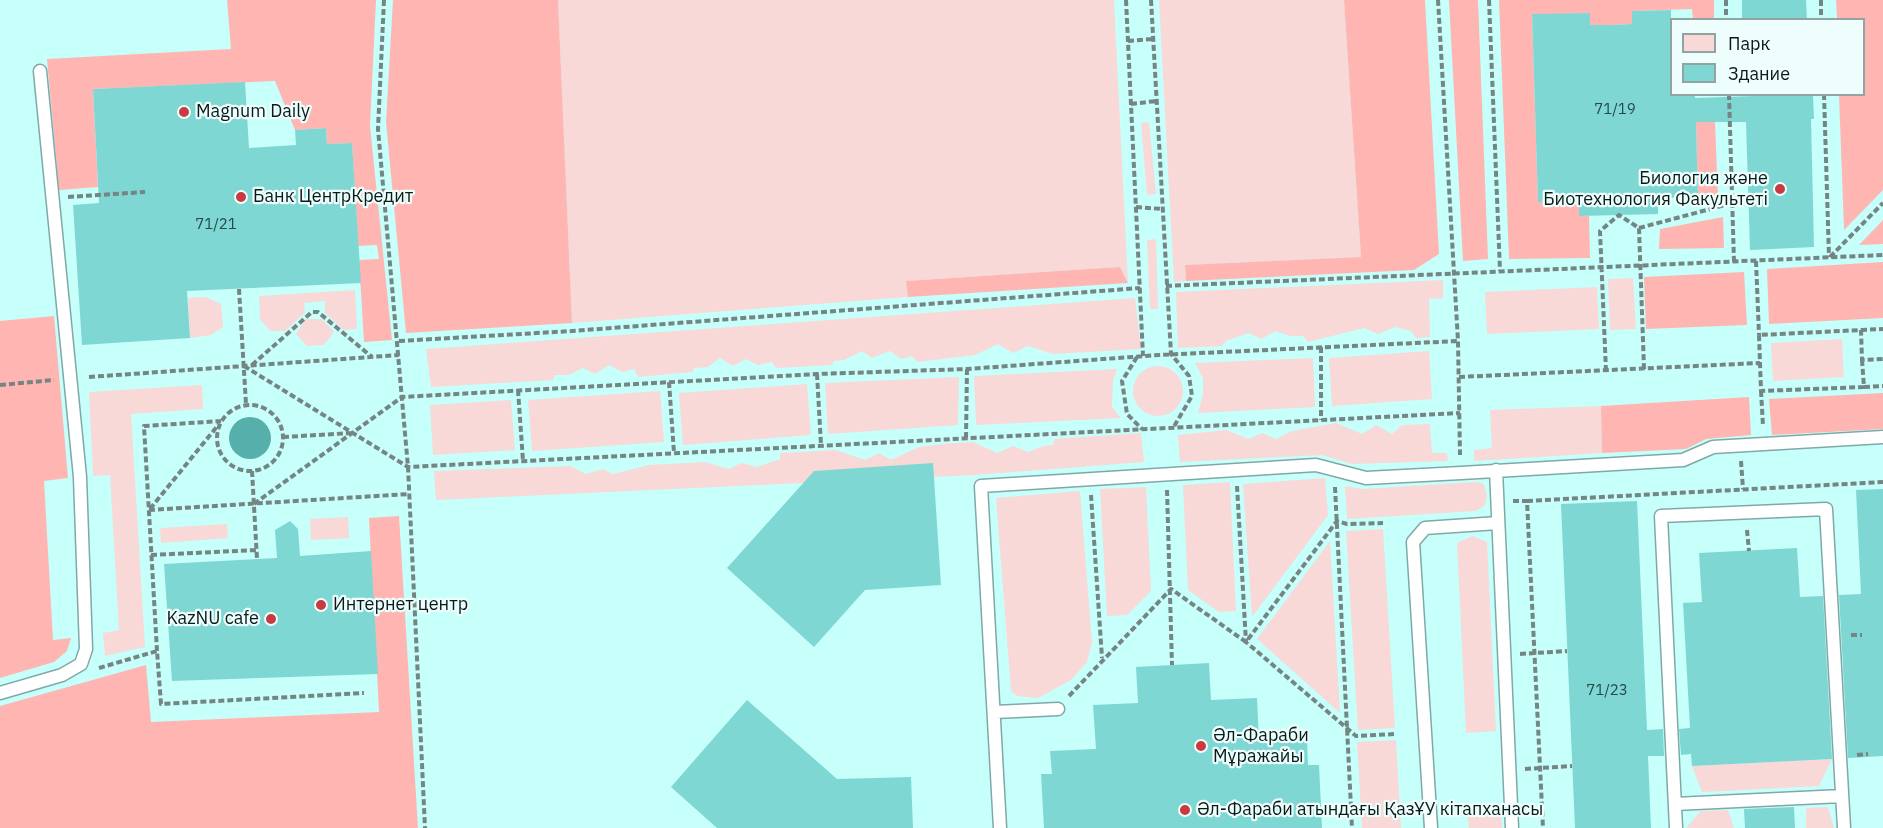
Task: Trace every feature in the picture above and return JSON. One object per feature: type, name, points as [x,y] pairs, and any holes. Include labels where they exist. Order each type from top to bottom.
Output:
[{"type":"lane","points":[[0,693],[63,675],[81,664],[86,649],[80,477],[40,71]]},
{"type":"lane","points":[[999,828],[995,712],[981,486],[1316,465],[1366,478],[1461,473],[1683,460],[1713,447],[1883,437]]},
{"type":"lane","points":[[1496,470],[1512,828]]},
{"type":"lane","points":[[1676,828],[1661,516],[1826,509],[1844,828]]},
{"type":"lane","points":[[1431,828],[1413,542],[1425,528],[1498,523]]},
{"type":"lane","points":[[995,712],[1058,709]]},
{"type":"lane","points":[[1675,804],[1842,796]]},
{"type":"path","points":[[384,0],[378,129],[399,341],[408,467],[424,828]]},
{"type":"path","points":[[1126,0],[1143,356]]},
{"type":"path","points":[[1151,0],[1171,354],[1189,376],[1192,396],[1173,428]]},
{"type":"path","points":[[1438,0],[1458,341],[1461,473]]},
{"type":"path","points":[[1489,0],[1500,271]]},
{"type":"path","points":[[1726,0],[1726,18]]},
{"type":"path","points":[[1821,0],[1821,18]]},
{"type":"path","points":[[1128,41],[1153,39]]},
{"type":"path","points":[[1729,96],[1734,262]]},
{"type":"path","points":[[1824,96],[1829,258]]},
{"type":"path","points":[[1131,104],[1156,101]]},
{"type":"path","points":[[52,197],[145,192]]},
{"type":"path","points":[[1606,371],[1600,231],[1619,215],[1639,228],[1732,203]]},
{"type":"path","points":[[1829,258],[1883,203]]},
{"type":"path","points":[[1136,207],[1162,208]]},
{"type":"path","points":[[1639,228],[1644,369]]},
{"type":"path","points":[[1166,286],[1883,255]]},
{"type":"path","points":[[1756,261],[1764,444]]},
{"type":"path","points":[[399,341],[572,331],[1140,288]]},
{"type":"path","points":[[239,289],[246,404]]},
{"type":"path","points":[[251,366],[312,312],[318,312],[372,357]]},
{"type":"path","points":[[1759,335],[1883,329]]},
{"type":"path","points":[[1861,330],[1864,387]]},
{"type":"path","points":[[254,504],[402,397],[817,374],[967,369],[1171,354],[1458,341]]},
{"type":"path","points":[[1321,347],[1321,420]]},
{"type":"path","points":[[109,376],[399,356]]},
{"type":"path","points":[[1137,356],[1122,381],[1127,414],[1142,429]]},
{"type":"path","points":[[1862,360],[1883,359]]},
{"type":"path","points":[[1459,377],[1760,363]]},
{"type":"path","points":[[244,366],[408,467],[1460,413]]},
{"type":"path","points":[[966,438],[967,369]]},
{"type":"path","points":[[817,374],[821,445]]},
{"type":"path","points":[[0,385],[70,378]]},
{"type":"path","points":[[669,382],[674,453]]},
{"type":"path","points":[[1761,391],[1883,386]]},
{"type":"path","points":[[518,390],[523,461]]},
{"type":"path","points":[[149,510],[221,421],[236,407],[246,404],[257,405],[275,415],[281,424],[283,437],[278,457],[270,465],[252,471],[237,468],[220,453],[217,431],[221,421]]},
{"type":"path","points":[[221,421],[144,426],[161,704],[364,693]]},
{"type":"path","points":[[283,437],[352,433]]},
{"type":"path","points":[[1740,445],[1743,489]]},
{"type":"path","points":[[1334,469],[1352,828]]},
{"type":"path","points":[[1236,470],[1246,642]]},
{"type":"path","points":[[252,471],[257,559]]},
{"type":"path","points":[[1166,475],[1172,665]]},
{"type":"path","points":[[1090,479],[1102,659]]},
{"type":"path","points":[[1497,502],[1883,482]]},
{"type":"path","points":[[149,510],[409,494]]},
{"type":"path","points":[[1527,501],[1543,828]]},
{"type":"path","points":[[1337,521],[1347,524],[1383,523]]},
{"type":"path","points":[[1246,642],[1337,521]]},
{"type":"path","points":[[151,555],[257,550]]},
{"type":"path","points":[[1171,589],[1246,642],[1356,736],[1396,734]]},
{"type":"path","points":[[1058,709],[1102,659],[1171,589]]},
{"type":"path","points":[[81,664],[96,669],[157,651]]},
{"type":"path","points":[[1504,655],[1567,651]]},
{"type":"path","points":[[1509,769],[1572,766]]},
{"type":"shaded area","points":[[0,0],[1883,0],[1883,828],[0,828]]},
{"type":"shaded area","points":[[227,0],[376,0],[370,126],[392,340],[364,342],[359,260],[379,259],[377,245],[358,246],[352,143],[327,144],[326,128],[295,130],[275,81],[93,89],[98,187],[59,190],[47,59],[231,49]]},
{"type":"shaded area","points":[[393,0],[558,0],[572,323],[406,333],[386,122]]},
{"type":"shaded area","points":[[1344,0],[1425,0],[1439,254],[1414,270],[1186,281],[1185,265],[1361,257]]},
{"type":"shaded area","points":[[1449,0],[1478,0],[1488,259],[1463,261]]},
{"type":"shaded area","points":[[1499,0],[1714,0],[1714,18],[1693,18],[1692,9],[1633,11],[1632,24],[1590,25],[1590,13],[1532,15],[1538,201],[1579,200],[1579,216],[1589,216],[1590,258],[1509,259]]},
{"type":"shaded area","points":[[1836,0],[1883,0],[1883,190],[1844,230],[1839,96],[1865,96],[1865,18],[1837,18]]},
{"type":"shaded area","points":[[1696,122],[1715,122],[1718,196],[1698,197]]},
{"type":"shaded area","points":[[1723,217],[1724,248],[1659,249],[1660,229]]},
{"type":"shaded area","points":[[1883,220],[1883,244],[1859,245]]},
{"type":"shaded area","points":[[1883,262],[1883,318],[1769,324],[1767,269]]},
{"type":"shaded area","points":[[1120,267],[1128,283],[908,297],[906,281]]},
{"type":"shaded area","points":[[1744,272],[1747,325],[1646,329],[1644,277]]},
{"type":"shaded area","points":[[54,316],[68,478],[44,481],[53,640],[71,638],[67,651],[54,662],[0,678],[0,321]]},
{"type":"shaded area","points":[[1883,393],[1883,429],[1772,435],[1769,399]]},
{"type":"shaded area","points":[[1749,397],[1751,435],[1706,439],[1686,449],[1602,453],[1601,406]]},
{"type":"shaded area","points":[[250,417],[265,423],[271,438],[265,453],[250,459],[235,453],[229,438],[235,423]]},
{"type":"shaded area","points":[[399,516],[418,828],[0,828],[0,706],[146,665],[151,722],[379,712],[369,518]]},
{"type":"green space","points":[[558,0],[1114,0],[1128,283],[1120,267],[907,281],[908,297],[572,323]]},
{"type":"green space","points":[[1159,0],[1344,0],[1361,257],[1185,265],[1186,281],[1174,282]]},
{"type":"green space","points":[[1149,122],[1156,194],[1147,195],[1141,123]]},
{"type":"green space","points":[[1156,239],[1158,309],[1150,309],[1147,240]]},
{"type":"green space","points":[[1633,278],[1636,329],[1610,330],[1608,279]]},
{"type":"green space","points":[[1443,280],[1443,298],[1429,299],[1430,337],[1416,338],[1411,331],[1395,327],[1378,334],[1364,328],[1308,342],[1303,336],[1290,336],[1276,331],[1261,339],[1248,333],[1226,341],[1222,346],[1178,348],[1176,292]]},
{"type":"green space","points":[[1597,287],[1599,329],[1487,334],[1485,292]]},
{"type":"green space","points":[[355,290],[357,329],[344,330],[325,313],[325,301],[304,303],[305,313],[285,331],[270,331],[260,319],[259,296]]},
{"type":"green space","points":[[206,297],[221,304],[223,327],[211,335],[190,338],[188,298]]},
{"type":"green space","points":[[1135,298],[1141,349],[1053,354],[1028,346],[1013,353],[998,344],[975,355],[917,362],[912,356],[901,359],[890,351],[872,358],[862,351],[844,360],[834,361],[832,365],[776,368],[772,362],[758,365],[746,359],[733,366],[720,358],[708,367],[694,368],[693,372],[638,377],[634,369],[623,372],[609,365],[595,374],[583,368],[569,375],[554,375],[554,380],[431,387],[426,349]]},
{"type":"green space","points":[[306,319],[322,319],[334,332],[324,345],[307,346],[296,334]]},
{"type":"green space","points":[[1842,339],[1844,377],[1773,381],[1771,343]]},
{"type":"green space","points":[[1429,351],[1432,399],[1332,406],[1329,358]]},
{"type":"green space","points":[[1313,358],[1315,407],[1198,413],[1203,394],[1203,378],[1195,363]]},
{"type":"green space","points":[[1158,366],[1172,370],[1179,377],[1183,391],[1179,405],[1172,412],[1158,416],[1144,412],[1137,405],[1133,391],[1137,377],[1144,370]]},
{"type":"green space","points":[[1117,369],[1113,380],[1112,407],[1121,418],[976,425],[974,376]]},
{"type":"green space","points":[[959,377],[958,425],[828,434],[825,383]]},
{"type":"green space","points":[[807,384],[811,435],[683,445],[679,393]]},
{"type":"green space","points":[[202,385],[203,409],[131,414],[145,647],[105,656],[103,633],[119,630],[110,475],[93,476],[89,392]]},
{"type":"green space","points":[[660,391],[664,442],[532,451],[528,400]]},
{"type":"green space","points":[[511,400],[515,450],[433,455],[430,405]]},
{"type":"green space","points":[[1601,406],[1602,453],[1474,461],[1474,450],[1492,448],[1490,410]]},
{"type":"green space","points":[[1336,423],[1362,434],[1376,425],[1392,434],[1402,425],[1430,424],[1432,453],[1447,453],[1448,461],[1352,464],[1322,455],[1180,462],[1178,435],[1226,430],[1249,439],[1262,433],[1276,439],[1292,431]]},
{"type":"green space","points":[[1141,433],[1144,462],[975,475],[436,500],[434,471],[570,466],[586,474],[603,469],[613,474],[649,465],[705,462],[729,469],[741,463],[757,467],[780,459],[780,453],[836,450],[865,460],[879,453],[891,460],[919,447],[943,444],[973,442],[997,453],[1013,446],[1028,452],[1053,445],[1054,439]]},
{"type":"green space","points":[[1325,478],[1328,515],[1252,617],[1243,484]]},
{"type":"green space","points":[[1230,482],[1236,611],[1219,612],[1188,590],[1183,485]]},
{"type":"green space","points":[[1477,482],[1484,484],[1487,496],[1485,505],[1476,511],[1347,519],[1345,486],[1362,489]]},
{"type":"green space","points":[[1146,487],[1151,591],[1127,615],[1107,616],[1100,489]]},
{"type":"green space","points":[[1080,491],[1092,642],[1087,662],[1071,680],[1038,698],[1017,696],[1011,691],[996,498]]},
{"type":"green space","points":[[348,517],[349,538],[311,540],[310,519]]},
{"type":"green space","points":[[227,524],[228,538],[161,543],[160,528]]},
{"type":"green space","points":[[1383,529],[1395,728],[1358,730],[1346,531]]},
{"type":"green space","points":[[1472,536],[1487,542],[1496,731],[1466,733],[1457,543]]},
{"type":"green space","points":[[1330,541],[1340,713],[1257,639]]},
{"type":"green space","points":[[1396,740],[1401,828],[1362,828],[1357,742]]},
{"type":"green space","points":[[1832,759],[1819,786],[1702,792],[1692,766]]},
{"type":"green space","points":[[1501,807],[1502,828],[1469,828],[1467,809]]},
{"type":"green space","points":[[1828,807],[1834,828],[1806,828],[1806,808]]},
{"type":"green space","points":[[1728,810],[1734,828],[1686,828],[1701,811]]},
{"type":"building","points":[[1742,0],[1806,0],[1807,18],[1742,18]]},
{"type":"building","points":[[1671,10],[1670,96],[1695,96],[1695,98],[1813,96],[1814,119],[1811,119],[1814,247],[1750,250],[1746,122],[1696,122],[1698,197],[1658,198],[1658,214],[1579,216],[1579,200],[1538,202],[1532,14],[1590,13],[1590,25],[1611,25],[1632,24],[1632,11]]},
{"type":"building","points":[[245,82],[249,148],[296,145],[295,130],[326,128],[327,144],[352,143],[361,283],[187,291],[190,338],[82,345],[73,205],[99,203],[93,89]]},
{"type":"building","points":[[933,463],[941,585],[865,590],[814,647],[727,568],[814,471]]},
{"type":"building","points":[[1883,489],[1883,756],[1848,758],[1839,595],[1861,594],[1856,490]]},
{"type":"building","points":[[1637,501],[1647,730],[1663,729],[1664,756],[1648,756],[1651,828],[1575,828],[1561,504]]},
{"type":"building","name":"KazNU cafe","points":[[290,521],[298,529],[300,556],[371,551],[378,674],[172,681],[164,564],[277,558],[275,530]]},
{"type":"building","points":[[1797,548],[1800,597],[1823,596],[1832,759],[1692,766],[1691,754],[1681,755],[1679,729],[1690,728],[1683,603],[1702,602],[1699,553]]},
{"type":"building","name":"Әл-Фараби Мұражайы","points":[[1209,663],[1211,700],[1257,698],[1259,742],[1307,740],[1308,765],[1319,765],[1322,828],[1044,828],[1041,774],[1052,774],[1050,751],[1096,749],[1093,705],[1138,703],[1136,667]]},
{"type":"building","points":[[747,700],[837,779],[911,777],[913,828],[717,828],[671,787]]},
{"type":"building","points":[[1794,807],[1795,828],[1745,828],[1744,809]]},
{"type":"place","name":"Magnum Daily","points":[[184,112]]},
{"type":"place","name":"Биология және Биотехнология Факультеті","points":[[1780,189]]},
{"type":"place","name":"Банк ЦентрКредит","points":[[241,197]]},
{"type":"place","name":"Интернет центр","points":[[321,605]]},
{"type":"place","name":"KazNU cafe","points":[[271,619]]},
{"type":"place","name":"Әл-Фараби Мұражайы","points":[[1201,746]]},
{"type":"place","name":"Әл-Фараби атындағы ҚазҰУ кітапханасы","points":[[1185,810]]}]
